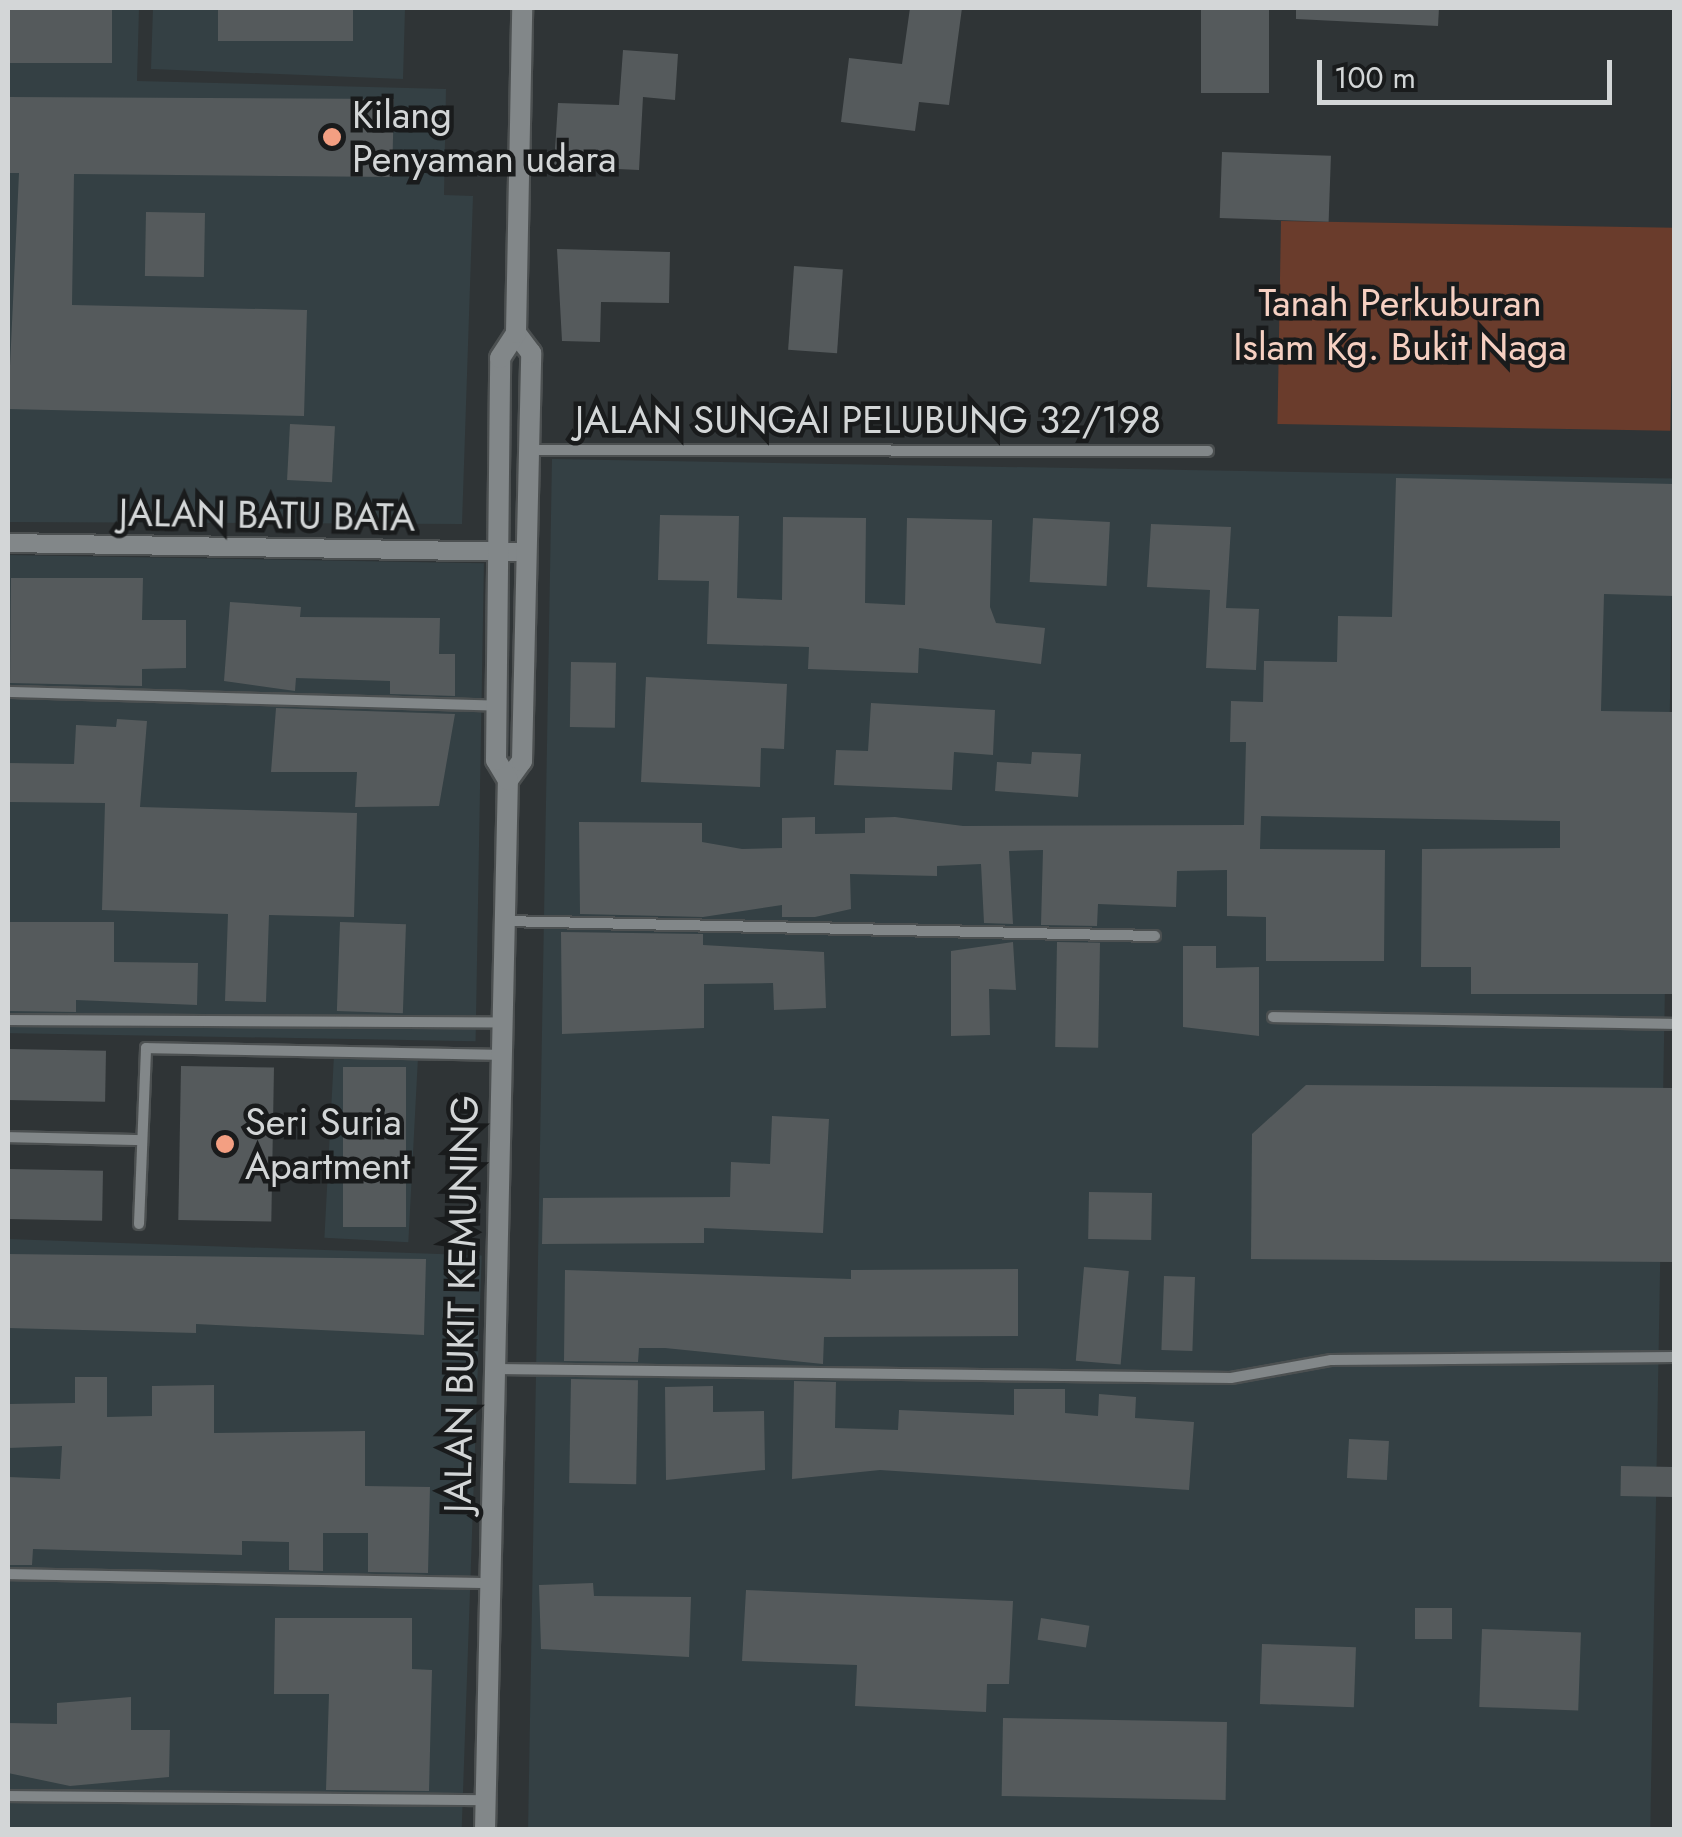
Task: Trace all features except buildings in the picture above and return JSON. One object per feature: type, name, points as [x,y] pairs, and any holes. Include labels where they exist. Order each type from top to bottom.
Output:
[{"type":"main road","name":"JALAN BUKIT KEMUNING","points":[[486,1830],[508,780],[496,760],[500,358],[516,333],[522,8]]},
{"type":"main road","name":"JALAN BUKIT KEMUNING","points":[[508,780],[522,762],[531,353],[516,333]]},
{"type":"street","name":"JALAN SUNGAI PELUBUNG 32/198","points":[[529,450],[1208,451]]},
{"type":"street","name":"JALAN BATU BATA","points":[[8,543],[524,552]]},
{"type":"street","points":[[8,692],[497,706]]},
{"type":"street","points":[[504,921],[1156,936]]},
{"type":"street","points":[[1274,1016],[1674,1024]]},
{"type":"street","points":[[8,1020],[502,1022]]},
{"type":"street","points":[[139,1224],[144,1054],[152,1046],[502,1055]]},
{"type":"street","points":[[8,1137],[141,1140]]},
{"type":"street","points":[[495,1369],[1231,1378],[1331,1360],[1674,1356]]},
{"type":"street","points":[[8,1574],[490,1583]]},
{"type":"street","points":[[8,1796],[486,1800]]},
{"type":"shaded area","points":[[8,8],[139,8],[137,81],[446,89],[444,195],[473,196],[462,524],[8,522]]},
{"type":"shaded area","points":[[153,8],[405,8],[403,79],[151,69]]},
{"type":"shaded area","points":[[552,459],[1674,479],[1650,1830],[528,1830]]},
{"type":"shaded area","points":[[8,555],[484,563],[476,1041],[8,1033]]},
{"type":"shaded area","points":[[334,1055],[418,1059],[408,1242],[324,1238]]},
{"type":"shaded area","points":[[8,1239],[482,1256],[462,1830],[8,1830]]},
{"type":"green space","name":"Tanah Perkuburan Islam Kg. Bukit Naga","points":[[1281,221],[1674,228],[1670,431],[1277,424]]},
{"type":"place","name":"Kilang Penyaman udara","points":[[332,137]]},
{"type":"place","name":"Seri Suria Apartment","points":[[225,1144]]}]
